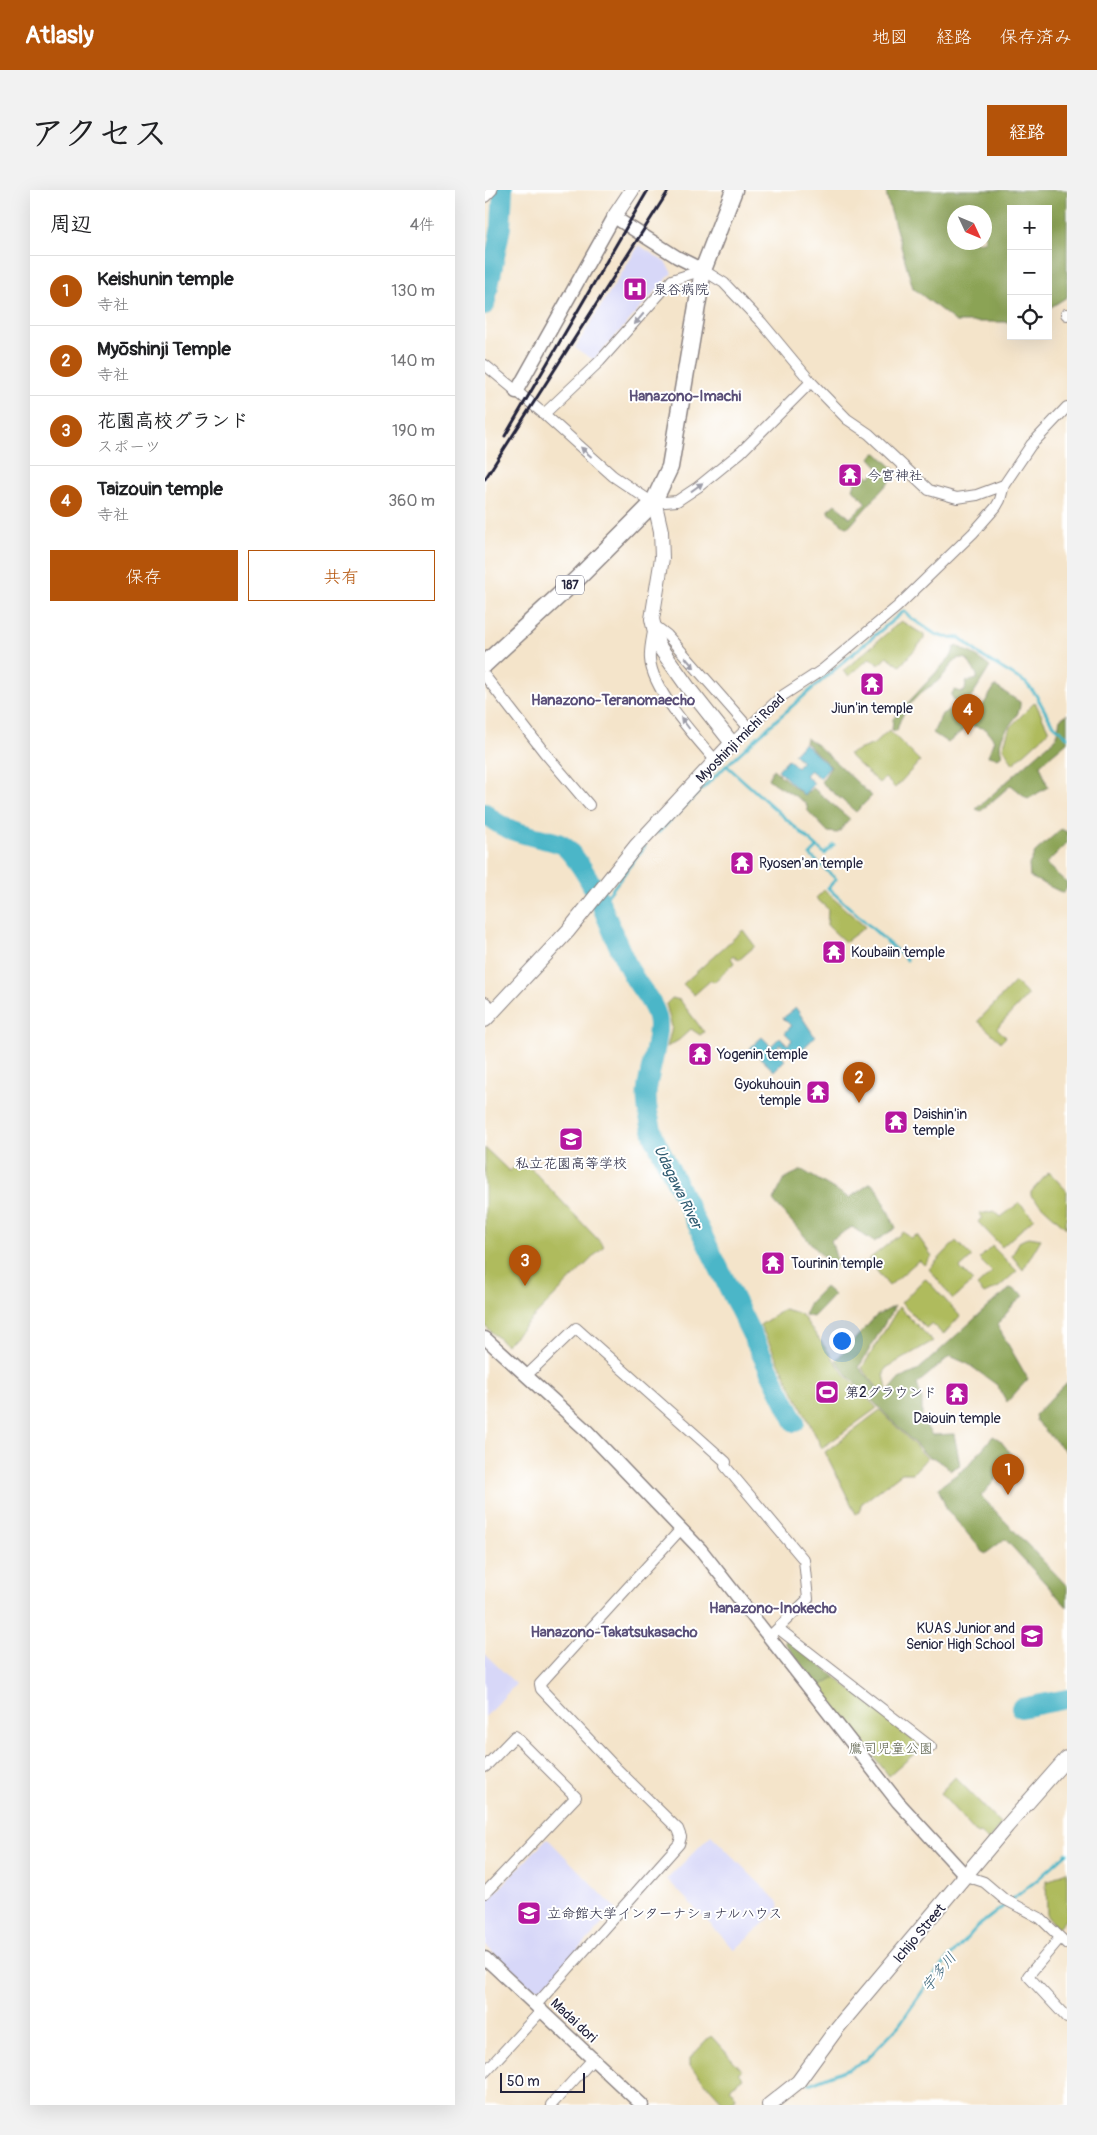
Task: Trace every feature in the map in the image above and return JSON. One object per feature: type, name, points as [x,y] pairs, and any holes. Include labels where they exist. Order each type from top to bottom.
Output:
[{"type":"main road","name":"187","points":[[485,664],[577,579],[653,503],[670,467],[703,270],[734,190]]},
{"type":"main road","points":[[614,217],[629,191]]},
{"type":"main road","points":[[653,503],[661,532],[661,558],[654,601],[654,624],[658,645],[732,744]]},
{"type":"main road","name":"Myoshinji michi Road","points":[[488,1011],[568,931],[636,846],[732,744]]},
{"type":"main road","name":"Ichijo Street","points":[[769,2105],[798,2082],[838,2027],[1067,1758]]},
{"type":"street","points":[[485,197],[492,190]]},
{"type":"street","points":[[516,392],[614,217],[724,284],[762,323],[811,382],[847,419],[869,434],[929,490],[957,498],[977,495],[1004,485]]},
{"type":"street","points":[[544,414],[600,361],[672,280],[703,270]]},
{"type":"street","points":[[485,365],[623,483],[653,503],[677,501],[698,487],[741,452],[811,382]]},
{"type":"street","name":"Myoshinji michi Road","points":[[732,744],[782,696],[821,670],[908,597],[996,507],[1004,485],[1031,445],[1067,406]]},
{"type":"street","points":[[654,624],[667,635],[748,727]]},
{"type":"street","points":[[654,624],[650,659],[655,676],[669,702],[716,761]]},
{"type":"street","points":[[485,676],[589,806]]},
{"type":"street","points":[[526,1376],[576,1328],[726,1462],[725,1466],[804,1560],[807,1599],[769,1637]]},
{"type":"street","points":[[485,1338],[587,1431],[701,1550],[898,1802],[966,1876],[984,1882],[1008,1900],[1040,1918],[1064,1941],[1027,1976],[1067,2018]]},
{"type":"street","points":[[485,2072],[679,1844],[681,1837],[678,1829],[615,1767],[541,1689],[540,1684],[681,1529]]},
{"type":"street","points":[[779,1629],[931,1747]]},
{"type":"street","points":[[485,1767],[515,1736],[576,1797],[485,1894]]},
{"type":"street","name":"Madai dori","points":[[486,1960],[594,2058],[642,2105]]},
{"type":"street","points":[[551,2105],[594,2058]]},
{"type":"shaded area","name":"泉谷病院","points":[[639,245],[666,263],[672,273],[594,360],[575,348]]},
{"type":"shaded area","points":[[485,1654],[516,1684],[485,1717]]},
{"type":"shaded area","points":[[711,1835],[778,1902],[779,1909],[735,1950],[667,1879]]},
{"type":"shaded area","points":[[547,1838],[616,1909],[543,1988],[531,1988],[485,1945],[485,1904]]},
{"type":"green space","points":[[886,190],[1067,190],[1067,297],[1052,306],[1052,205],[1007,205],[1007,322],[956,322],[913,288]]},
{"type":"green space","points":[[877,453],[897,472],[849,527],[846,527],[828,510],[835,504],[850,518],[866,503],[853,489],[858,474],[864,472],[870,477],[879,468],[870,458],[873,454]]},
{"type":"green space","points":[[901,621],[924,635],[924,639],[900,666],[887,656],[879,665],[870,658],[849,676],[843,671]]},
{"type":"green space","points":[[957,646],[973,654],[990,667],[970,699],[982,707],[995,686],[1020,702],[1017,715],[1001,740],[1002,755],[998,758],[988,756],[994,740],[986,729],[969,725],[948,743],[933,733],[942,714],[968,700],[955,702],[951,695],[954,690],[965,691],[966,682],[977,679],[977,675],[967,659],[959,658],[939,680],[913,700],[900,720],[897,731],[892,730],[893,719],[952,655],[954,648]]},
{"type":"green space","points":[[1035,702],[1049,731],[1013,764],[1003,747],[1010,727]]},
{"type":"green space","points":[[1067,714],[1067,742],[1040,765],[1048,787],[1028,799],[1011,785],[981,811],[976,809],[1056,738],[1060,719]]},
{"type":"green space","points":[[889,730],[920,761],[895,788],[885,778],[879,783],[848,754],[874,744]]},
{"type":"green space","points":[[806,738],[817,745],[872,796],[856,812],[821,782],[831,767],[805,742]]},
{"type":"green space","points":[[773,769],[804,795],[813,788],[850,819],[838,833],[828,832],[808,811],[806,803],[768,779]]},
{"type":"green space","points":[[1061,829],[1067,832],[1067,843],[1046,864],[1067,883],[1067,888],[1063,893],[1030,877],[1029,865],[1035,852]]},
{"type":"green space","points":[[824,890],[865,927],[845,942],[827,925],[828,909],[816,898]]},
{"type":"green space","points":[[743,930],[755,946],[739,960],[733,955],[731,958],[734,963],[714,982],[711,980],[694,995],[683,984]]},
{"type":"green space","points":[[1015,982],[1028,995],[997,1028],[1006,1037],[1001,1042],[978,1021]]},
{"type":"green space","points":[[672,998],[680,1000],[704,1032],[700,1035],[691,1029],[679,1040],[667,1047],[672,1027],[666,1004]]},
{"type":"green space","points":[[485,1148],[509,1171],[523,1160],[604,1246],[506,1345],[485,1326]]},
{"type":"green space","points":[[802,1170],[849,1198],[871,1183],[879,1192],[896,1228],[874,1242],[852,1227],[831,1240],[838,1264],[834,1269],[773,1201],[785,1178]]},
{"type":"green space","points":[[1049,1172],[1067,1191],[1066,1228],[1031,1196],[1031,1192]]},
{"type":"green space","points":[[1019,1203],[1034,1218],[1002,1247],[978,1222],[982,1217],[980,1214],[994,1211],[1001,1217]]},
{"type":"green space","points":[[903,1232],[911,1238],[917,1235],[932,1256],[924,1265],[919,1260],[889,1286],[868,1260]]},
{"type":"green space","points":[[1029,1237],[1041,1239],[1023,1270],[1012,1256],[1019,1242]]},
{"type":"green space","points":[[956,1241],[972,1257],[960,1268],[973,1281],[953,1299],[929,1269]]},
{"type":"green space","points":[[992,1246],[1017,1271],[999,1287],[984,1294],[977,1286],[992,1272],[979,1259]]},
{"type":"green space","points":[[925,1278],[960,1316],[943,1335],[932,1323],[926,1328],[901,1303]]},
{"type":"green space","points":[[825,1287],[834,1295],[813,1317],[804,1315],[810,1302]]},
{"type":"green space","points":[[1011,1288],[1024,1296],[1014,1304],[997,1325],[1028,1379],[1007,1402],[997,1385],[968,1364],[950,1356],[917,1384],[922,1400],[922,1420],[932,1435],[954,1434],[960,1465],[951,1470],[934,1458],[928,1457],[847,1375],[836,1360],[876,1316],[895,1306],[859,1367],[880,1392],[889,1391],[899,1379],[917,1371]]},
{"type":"green space","points":[[899,1307],[933,1341],[886,1368],[884,1374],[887,1390],[880,1391],[862,1368]]},
{"type":"green space","name":"第2グラウンド","points":[[784,1309],[801,1314],[845,1375],[877,1408],[822,1448],[760,1325]]},
{"type":"green space","points":[[1067,1382],[1067,1453],[1036,1421],[1035,1415]]},
{"type":"green space","points":[[880,1410],[927,1458],[913,1473],[902,1473],[861,1504],[860,1511],[856,1514],[825,1452]]},
{"type":"green space","points":[[993,1436],[1000,1440],[1014,1458],[981,1496],[1067,1586],[1067,1607],[1005,1539],[985,1554],[947,1510],[938,1488],[968,1466]]},
{"type":"green space","points":[[788,1639],[835,1677],[819,1687],[784,1642]]},
{"type":"green space","name":"鷹司児童公園","points":[[835,1677],[922,1747],[889,1776],[819,1687]]},
{"type":"green space","points":[[955,1777],[1001,1824],[988,1841],[980,1833],[977,1834],[940,1793]]},
{"type":"green space","points":[[1067,1871],[1067,1918],[1057,1929],[1047,1916],[1046,1880],[1050,1881]]},
{"type":"green space","points":[[711,2036],[742,2070],[738,2073],[743,2078],[730,2088],[736,2097],[735,2100],[726,2105],[690,2066],[690,2058]]},
{"type":"water","points":[[804,743],[830,767],[820,778],[810,770],[805,775],[814,783],[804,795],[778,770],[788,759],[797,767],[802,761],[794,754]]},
{"type":"water","points":[[796,1008],[815,1037],[794,1057],[780,1044],[775,1050],[785,1060],[774,1071],[750,1048],[762,1037],[771,1046],[780,1037],[788,1045],[792,1040],[785,1033],[791,1026],[783,1018]]},
{"type":"waterway","points":[[485,305],[501,227],[503,190]]},
{"type":"waterway","points":[[658,833],[747,746],[904,611],[935,634],[943,637],[960,638],[983,657],[1026,683],[1036,695],[1051,722],[1067,737]]},
{"type":"waterway","points":[[726,765],[825,854],[834,845]]},
{"type":"waterway","name":"Udagawa River","points":[[485,813],[497,823],[510,829],[562,845],[569,851],[589,879],[623,957],[634,978],[652,1004],[657,1018],[657,1041],[648,1081],[647,1095],[648,1113],[654,1137],[795,1422]]},
{"type":"waterway","points":[[602,903],[645,846]]},
{"type":"waterway","points":[[818,847],[810,855],[836,879],[828,888],[907,960]]},
{"type":"waterway","name":"宇多川","points":[[1021,1708],[1067,1699]]},
{"type":"waterway","name":"宇多川","points":[[809,2084],[866,2060],[899,2025],[933,1976],[977,1927],[1037,1880],[1067,1853]]},
{"type":"railway","points":[[505,436],[648,190]]},
{"type":"railway","points":[[485,479],[669,190]]},
{"type":"place","name":"泉谷病院","points":[[635,289]]},
{"type":"place","name":"今宮神社","points":[[850,475]]},
{"type":"place","name":"Jiun'in temple","points":[[872,684]]},
{"type":"place","name":"Taizouin temple","points":[[968,735]]},
{"type":"place","name":"Ryosen'an temple","points":[[742,863]]},
{"type":"place","name":"Koubaiin temple","points":[[834,952]]},
{"type":"place","name":"Yogenin temple","points":[[700,1054]]},
{"type":"place","name":"Gyokuhouin temple","points":[[818,1092]]},
{"type":"place","name":"Myōshinji Temple","points":[[859,1103]]},
{"type":"place","name":"Daishin'in temple","points":[[896,1122]]},
{"type":"place","name":"私立花園高等学校","points":[[571,1139]]},
{"type":"place","name":"Tourinin temple","points":[[773,1263]]},
{"type":"place","name":"花園高校グランド","points":[[525,1286]]},
{"type":"place","name":"第2グラウンド","points":[[827,1392]]},
{"type":"place","name":"Daiouin temple","points":[[957,1394]]},
{"type":"place","name":"Keishunin temple","points":[[1008,1495]]},
{"type":"place","name":"KUAS Junior and Senior High School","points":[[1032,1636]]},
{"type":"place","name":"立命館大学インターナショナルハウス","points":[[529,1913]]},
{"type":"district","name":"Hanazono-Imachi","points":[[685,396]]},
{"type":"district","name":"Hanazono-Teranomaecho","points":[[613,700]]},
{"type":"district","name":"Hanazono-Inokecho","points":[[773,1608]]},
{"type":"district","name":"Hanazono-Takatsukasacho","points":[[614,1632]]}]
